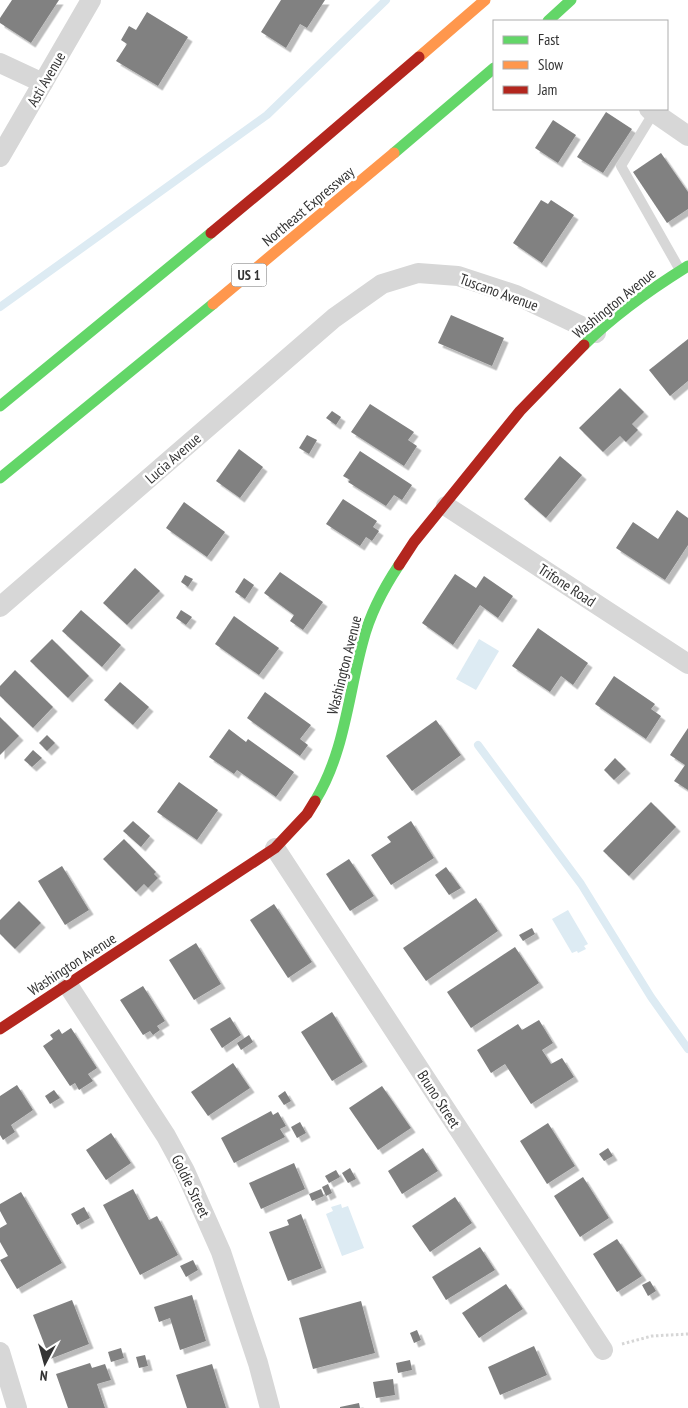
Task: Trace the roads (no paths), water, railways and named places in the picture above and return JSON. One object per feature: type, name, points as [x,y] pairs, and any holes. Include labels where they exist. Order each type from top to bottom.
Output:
[{"type":"main road","points":[[0,406],[280,175],[485,0]]},
{"type":"main road","points":[[549,20],[571,0]]},
{"type":"main road","name":"Northeast Expressway","points":[[0,478],[328,210],[493,69]]},
{"type":"main road","name":"Washington Avenue","points":[[0,1029],[275,848],[307,814],[326,783],[342,737],[364,640],[375,606],[389,580],[414,542],[446,506],[520,410],[596,333],[647,292],[684,268]]},
{"type":"street","name":"Asti Avenue","points":[[0,157],[91,0]]},
{"type":"street","points":[[0,63],[43,83]]},
{"type":"street","points":[[651,110],[688,136]]},
{"type":"street","name":"Tuscano Avenue","points":[[346,310],[382,284],[418,273],[458,276],[516,295],[596,333]]},
{"type":"street","name":"Lucia Avenue","points":[[0,607],[334,318],[346,310]]},
{"type":"street","name":"Trifone Road","points":[[446,506],[688,664]]},
{"type":"street","name":"Bruno Street","points":[[275,848],[603,1350]]},
{"type":"street","name":"Goldie Street","points":[[68,985],[166,1136],[185,1171],[221,1252],[258,1363],[270,1408]]},
{"type":"street","points":[[0,1352],[18,1408]]},
{"type":"lane","points":[[651,110],[621,166],[684,268]]},
{"type":"waterway","points":[[0,307],[267,115],[386,0]]},
{"type":"waterway","points":[[478,745],[581,884],[651,997],[688,1049]]}]
